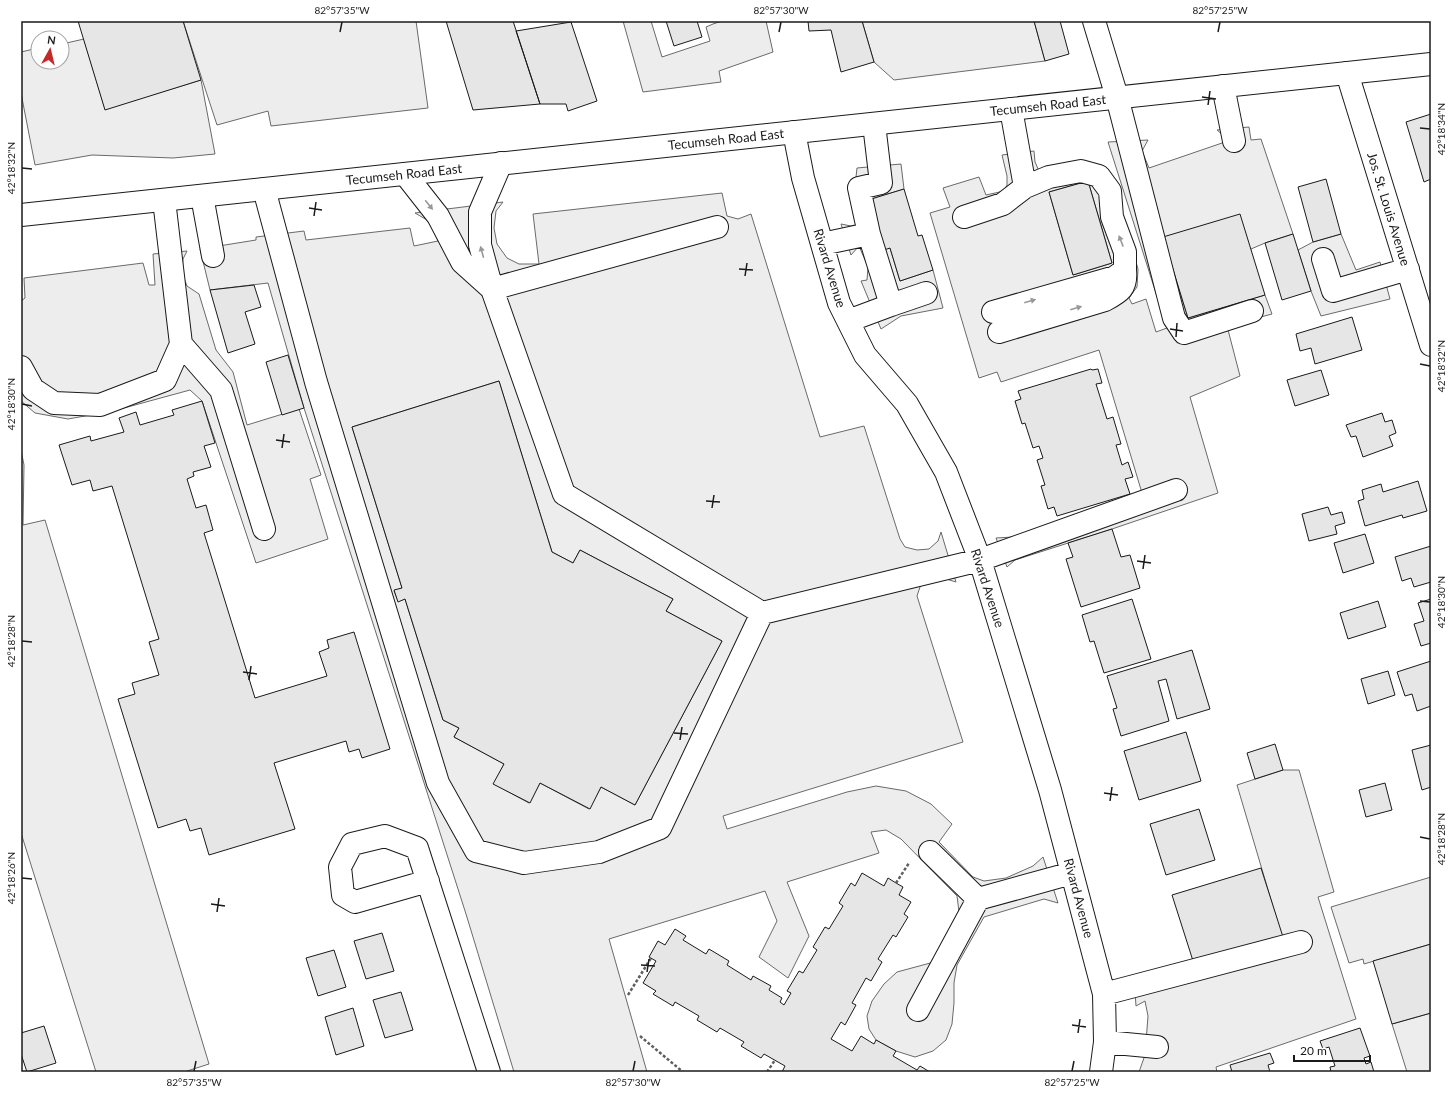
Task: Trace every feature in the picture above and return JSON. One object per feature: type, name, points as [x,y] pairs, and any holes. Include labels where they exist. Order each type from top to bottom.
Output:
[{"type":"main road","points":[[1094,21],[1117,97],[1174,318],[1184,333],[1252,311]]},
{"type":"main road","name":"Tecumseh Road East","points":[[21,215],[1431,64]]},
{"type":"main road","name":"Jos. St. Louis Avenue","points":[[1347,73],[1431,345]]},
{"type":"main road","points":[[1223,86],[1234,141]]},
{"type":"main road","points":[[1011,109],[1025,187]]},
{"type":"main road","points":[[874,124],[880,183],[859,188],[869,234],[891,305]]},
{"type":"main road","name":"Rivard Avenue","points":[[794,132],[803,178],[839,303],[865,355],[907,404],[946,472],[980,560],[1050,790],[1104,994],[1105,1042],[1101,1072]]},
{"type":"main road","points":[[501,164],[480,212],[480,245],[492,289],[564,494],[762,613],[980,560],[1176,490]]},
{"type":"main road","points":[[964,217],[1003,204],[1025,187],[1049,177],[1081,171],[1099,176],[1110,191],[1112,217],[1125,252],[1125,270],[1115,277],[996,322]]},
{"type":"main road","points":[[404,174],[438,216],[462,262],[492,289]]},
{"type":"main road","points":[[264,189],[316,382],[438,783],[476,851],[524,863],[598,852],[660,828],[762,613]]},
{"type":"main road","points":[[202,196],[212,256]]},
{"type":"main road","points":[[21,367],[34,390],[54,403],[100,405],[165,380],[181,344],[164,200]]},
{"type":"main road","points":[[492,289],[717,227]]},
{"type":"main road","points":[[822,244],[869,234]]},
{"type":"main road","points":[[1323,259],[1332,291],[1408,269]]},
{"type":"main road","points":[[848,321],[926,293]]},
{"type":"main road","points":[[181,344],[220,390],[264,529]]},
{"type":"main road","points":[[920,855],[978,899]]},
{"type":"main road","points":[[918,1010],[978,899],[1072,873]]},
{"type":"main road","points":[[428,881],[489,1072]]},
{"type":"main road","points":[[1104,994],[1301,942]]},
{"type":"main road","points":[[1105,1042],[1158,1047]]},
{"type":"path","points":[[896,883],[920,855]]},
{"type":"path","points":[[628,995],[652,958]]},
{"type":"path","points":[[640,1036],[683,1072]]},
{"type":"path","points":[[767,1072],[775,1060]]},
{"type":"shaded area","points":[[183,21],[416,21],[428,108],[271,126],[268,111],[217,125]]},
{"type":"shaded area","points":[[623,21],[651,21],[662,57],[710,41],[706,27],[713,24],[722,21],[766,21],[773,52],[719,71],[721,82],[643,92]]},
{"type":"shaded area","points":[[862,21],[1034,21],[1045,61],[894,80],[874,62]]},
{"type":"shaded area","points":[[84,39],[105,109],[201,80],[215,154],[173,158],[92,155],[35,165],[21,93],[21,52],[30,50],[30,70],[70,70],[70,42]]},
{"type":"shaded area","points":[[1249,127],[1251,140],[1261,139],[1293,234],[1251,249],[1163,238],[1188,318],[1265,295],[1272,314],[1227,326],[1240,376],[1190,397],[1218,493],[1015,560],[1007,567],[996,538],[1013,537],[1142,493],[1099,350],[1001,382],[997,372],[979,378],[930,213],[950,207],[943,188],[979,177],[986,195],[1004,191],[1007,185],[1007,176],[1002,155],[1034,151],[1035,162],[1039,171],[1090,165],[1128,234],[1138,269],[1137,287],[1129,298],[1132,304],[1146,299],[1156,332],[1167,328],[1108,142],[1148,140],[1142,151],[1149,168],[1225,142],[1224,136],[1217,130]],"holes":[[[1088,181],[1112,263],[1073,275],[1049,192]]]},
{"type":"shaded area","points":[[901,164],[904,189],[868,200],[890,248],[900,281],[933,270],[943,308],[901,316],[881,329],[861,281],[867,280],[868,267],[859,246],[851,255],[841,224],[851,226],[858,224],[855,186],[857,168]]},
{"type":"shaded area","points":[[722,193],[727,216],[738,219],[751,214],[820,437],[864,426],[900,539],[905,547],[917,550],[929,549],[938,541],[941,532],[956,582],[943,578],[929,578],[920,587],[917,596],[963,742],[723,816],[727,829],[847,792],[876,786],[906,791],[931,804],[952,824],[939,842],[973,877],[984,881],[1006,878],[1033,866],[1043,857],[1058,903],[1044,899],[984,917],[957,965],[954,983],[952,1024],[946,1040],[933,1051],[915,1057],[896,1051],[876,1040],[869,1029],[867,1016],[872,1001],[884,984],[897,972],[934,962],[959,912],[957,896],[901,839],[886,830],[871,832],[879,853],[787,882],[809,936],[788,978],[759,957],[777,921],[765,891],[609,939],[647,1072],[514,1072],[466,914],[304,408],[268,283],[210,290],[200,249],[256,240],[256,237],[304,231],[306,240],[410,228],[414,246],[438,241],[433,228],[427,220],[415,213],[503,202],[496,211],[494,228],[497,244],[507,258],[519,264],[539,264],[533,214]],"holes":[[[499,381],[552,552],[573,563],[580,550],[673,599],[666,611],[722,641],[635,805],[601,787],[589,809],[540,783],[529,803],[494,784],[504,764],[454,737],[459,728],[443,720],[405,599],[398,601],[394,591],[402,588],[352,427]]]},
{"type":"shaded area","points":[[1341,234],[1356,270],[1380,262],[1390,299],[1321,316],[1311,291],[1298,250],[1313,242]]},
{"type":"shaded area","points":[[187,251],[183,259],[182,273],[187,286],[199,294],[216,350],[233,372],[247,425],[299,409],[321,475],[310,479],[328,539],[256,563],[202,401],[190,390],[113,411],[68,419],[35,413],[21,401],[21,301],[25,298],[24,278],[143,263],[149,285],[155,285],[153,254]]},
{"type":"shaded area","points":[[21,450],[24,465],[23,525],[45,520],[209,1064],[184,1072],[96,1072],[21,833]]},
{"type":"shaded area","points":[[1283,770],[1299,770],[1334,892],[1318,897],[1356,1019],[1216,1067],[1217,1072],[1139,1072],[1145,1055],[1148,1016],[1145,1001],[1136,1006],[1134,978],[1282,937],[1237,785]]},
{"type":"shaded area","points":[[1431,877],[1431,944],[1364,964],[1363,959],[1349,963],[1331,907]]},
{"type":"shaded area","points":[[1431,1013],[1431,1072],[1407,1072],[1392,1024]]},
{"type":"building","points":[[78,21],[183,21],[201,80],[105,110]]},
{"type":"building","points":[[446,21],[513,21],[540,104],[473,110]]},
{"type":"building","points":[[666,21],[697,21],[702,37],[674,46]]},
{"type":"building","points":[[808,21],[862,21],[874,62],[841,72],[831,30],[809,31]]},
{"type":"building","points":[[1034,21],[1060,21],[1069,54],[1045,61]]},
{"type":"building","points":[[571,22],[597,101],[568,111],[566,104],[540,104],[516,31]]},
{"type":"building","points":[[1431,114],[1431,179],[1424,182],[1406,122]]},
{"type":"building","points":[[1326,179],[1341,234],[1313,242],[1298,187]]},
{"type":"building","points":[[1088,181],[1112,263],[1073,275],[1049,192]]},
{"type":"building","points":[[904,189],[918,236],[922,235],[933,270],[900,281],[890,248],[884,250],[868,200]]},
{"type":"building","points":[[1240,214],[1265,295],[1188,318],[1163,237]]},
{"type":"building","points":[[1293,234],[1311,291],[1282,300],[1265,243]]},
{"type":"building","points":[[254,285],[261,307],[245,312],[255,344],[228,353],[210,290]]},
{"type":"building","points":[[1352,317],[1362,350],[1315,364],[1311,348],[1300,351],[1296,334]]},
{"type":"building","points":[[288,355],[304,408],[282,415],[266,362]]},
{"type":"building","points":[[1091,369],[1098,369],[1102,383],[1096,384],[1107,419],[1113,417],[1121,444],[1116,445],[1122,465],[1128,462],[1133,477],[1125,479],[1130,494],[1057,516],[1054,507],[1048,509],[1041,486],[1045,485],[1037,460],[1043,458],[1039,446],[1033,448],[1025,423],[1022,424],[1015,401],[1021,399],[1018,391]]},
{"type":"building","points":[[1321,370],[1329,395],[1295,406],[1287,380]]},
{"type":"building","points":[[499,381],[552,552],[573,563],[580,550],[673,599],[666,611],[722,641],[635,805],[601,787],[590,809],[540,783],[530,803],[493,784],[504,764],[454,737],[459,728],[443,720],[405,599],[398,602],[394,590],[402,588],[352,427]]},
{"type":"building","points":[[202,401],[215,443],[204,446],[211,467],[193,472],[194,476],[187,479],[196,508],[206,505],[213,530],[204,533],[255,698],[327,676],[319,652],[329,648],[327,640],[354,632],[390,749],[362,758],[359,749],[349,752],[346,741],[274,763],[295,829],[209,855],[201,828],[190,831],[186,819],[158,828],[118,699],[135,694],[132,683],[159,675],[149,642],[159,639],[112,486],[93,491],[90,480],[72,485],[59,445],[90,436],[91,441],[124,432],[119,418],[136,412],[140,425],[174,415],[172,410]]},
{"type":"building","points":[[1382,413],[1385,422],[1392,420],[1396,433],[1389,436],[1393,446],[1363,457],[1356,436],[1351,437],[1346,425]]},
{"type":"building","points":[[1418,481],[1427,511],[1403,518],[1402,515],[1365,526],[1358,501],[1364,499],[1362,490],[1381,484],[1383,492]]},
{"type":"building","points":[[1328,507],[1331,515],[1342,512],[1345,523],[1335,526],[1337,534],[1309,541],[1302,514]]},
{"type":"building","points":[[1112,529],[1121,557],[1130,555],[1140,588],[1081,607],[1066,559],[1073,557],[1068,543]]},
{"type":"building","points":[[1365,534],[1374,563],[1343,573],[1334,543]]},
{"type":"building","points":[[1431,546],[1431,582],[1414,587],[1411,578],[1402,581],[1395,557]]},
{"type":"building","points":[[1132,599],[1151,659],[1104,673],[1094,641],[1090,642],[1082,615]]},
{"type":"building","points":[[1431,599],[1431,643],[1421,646],[1414,624],[1424,621],[1418,603]]},
{"type":"building","points":[[1378,601],[1386,627],[1348,639],[1340,613]]},
{"type":"building","points":[[1192,650],[1210,709],[1177,719],[1166,679],[1158,681],[1169,721],[1121,736],[1113,709],[1117,708],[1107,676]]},
{"type":"building","points":[[1431,661],[1431,706],[1417,711],[1412,694],[1405,696],[1397,672]]},
{"type":"building","points":[[1388,671],[1395,695],[1368,704],[1361,679]]},
{"type":"building","points":[[1186,732],[1201,781],[1139,800],[1124,751]]},
{"type":"building","points":[[1275,744],[1283,770],[1255,779],[1247,753]]},
{"type":"building","points":[[1431,745],[1431,787],[1422,790],[1412,750]]},
{"type":"building","points":[[1385,783],[1392,810],[1366,817],[1359,790]]},
{"type":"building","points":[[1199,809],[1215,860],[1166,875],[1150,824]]},
{"type":"building","points":[[1261,868],[1283,937],[1194,964],[1172,895]]},
{"type":"building","points":[[862,873],[884,886],[888,878],[903,887],[899,895],[911,902],[904,914],[908,917],[896,937],[893,935],[878,959],[882,962],[871,981],[866,978],[852,1003],[856,1005],[845,1025],[841,1022],[831,1039],[852,1051],[861,1036],[874,1044],[876,1040],[896,1051],[893,1056],[917,1070],[920,1066],[930,1072],[782,1072],[785,1066],[764,1054],[761,1058],[741,1046],[744,1042],[720,1028],[717,1032],[697,1020],[699,1016],[675,1002],[673,1006],[653,994],[656,991],[643,983],[656,961],[649,957],[658,941],[665,945],[675,929],[686,936],[683,940],[706,954],[709,949],[729,961],[727,965],[751,980],[753,976],[771,986],[769,990],[782,998],[780,1002],[784,1005],[791,993],[787,991],[799,971],[803,973],[817,950],[813,947],[825,927],[829,929],[843,906],[839,903],[851,883],[855,886]]},
{"type":"building","points":[[382,933],[394,971],[366,979],[354,941]]},
{"type":"building","points":[[1431,944],[1431,1013],[1392,1024],[1373,961]]},
{"type":"building","points":[[334,950],[346,987],[318,996],[306,958]]},
{"type":"building","points":[[401,992],[413,1030],[385,1038],[373,1000]]},
{"type":"building","points":[[353,1008],[364,1046],[336,1055],[325,1017]]},
{"type":"building","points":[[44,1026],[56,1063],[27,1072],[21,1054],[21,1033]]},
{"type":"building","points":[[1360,1028],[1370,1056],[1364,1058],[1366,1064],[1371,1062],[1374,1072],[1331,1072],[1330,1067],[1335,1066],[1329,1047],[1323,1049],[1320,1041]]},
{"type":"building","points":[[1270,1053],[1274,1063],[1268,1065],[1270,1072],[1232,1072],[1230,1065]]}]
